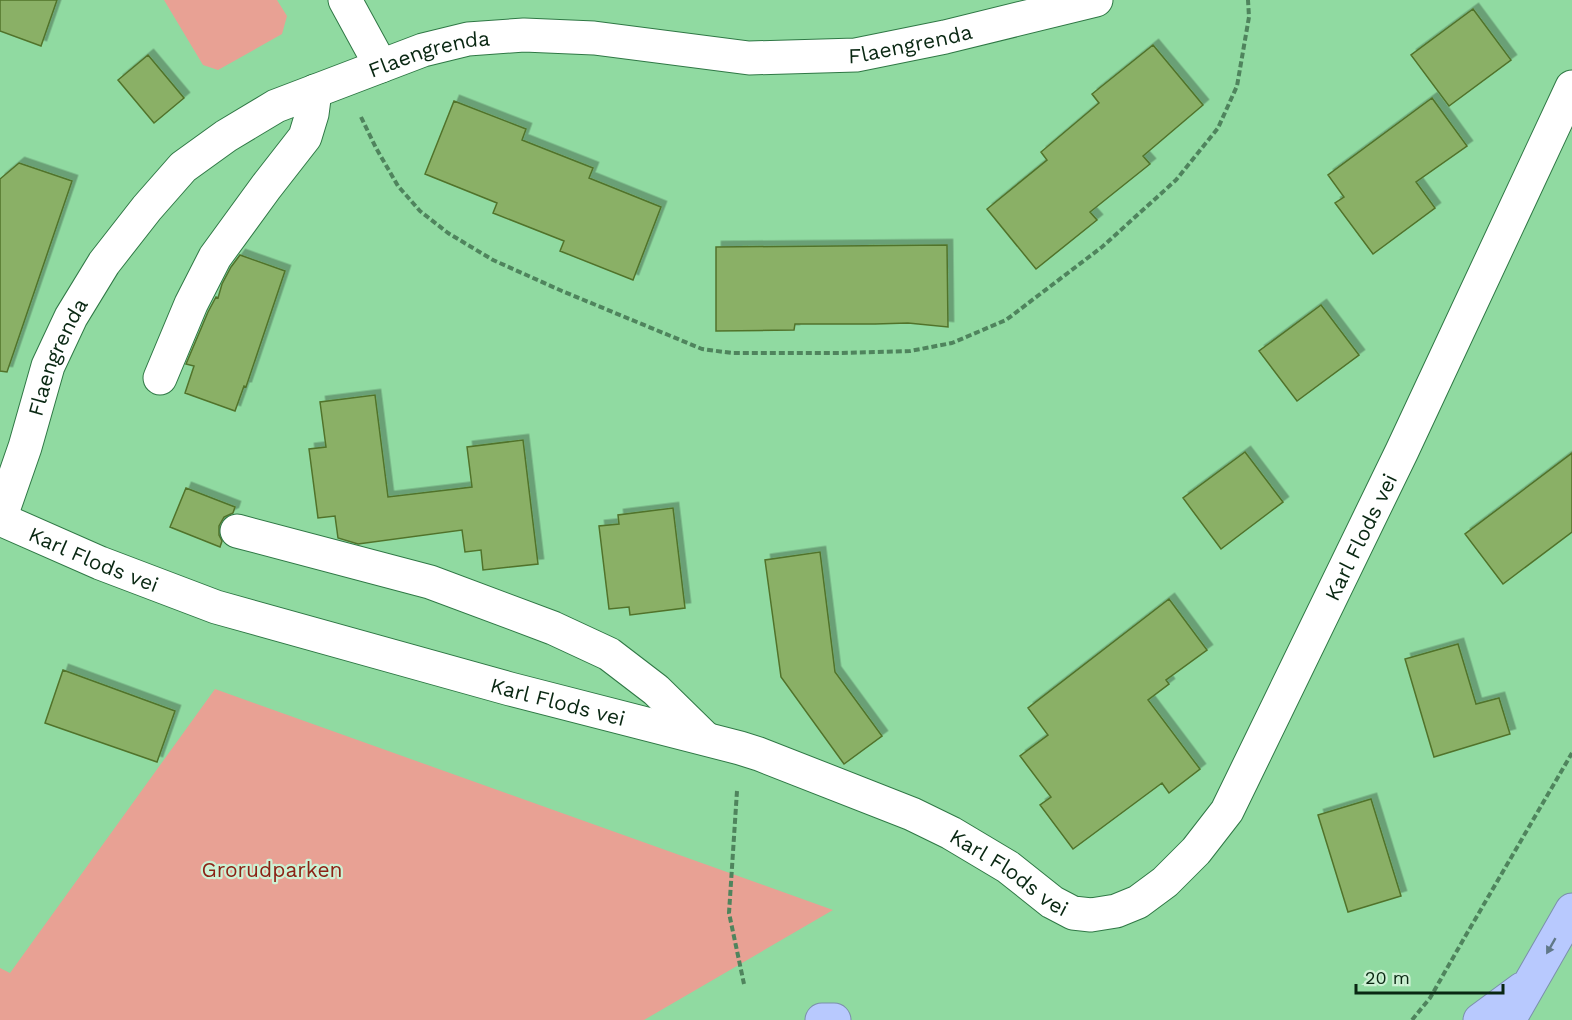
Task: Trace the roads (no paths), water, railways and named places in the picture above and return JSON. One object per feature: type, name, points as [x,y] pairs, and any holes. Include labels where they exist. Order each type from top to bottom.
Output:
[{"type":"highway","points":[[1509,1020],[1572,910]]},
{"type":"highway","points":[[1479,1020],[1530,982]]},
{"type":"highway","points":[[822,1020],[834,1020]]},
{"type":"street","points":[[345,0],[381,66]]},
{"type":"street","name":"Flaengrenda","points":[[0,519],[25,447],[48,366],[71,317],[104,263],[183,167],[226,136],[276,106],[423,50],[468,39],[524,35],[594,38],[749,58],[856,55],[945,37],[1096,0]]},
{"type":"street","name":"Karl Flods vei","points":[[0,519],[100,563],[216,607],[510,689],[740,748],[912,814],[951,833],[1008,867],[1052,902],[1073,913],[1090,915],[1116,911],[1138,902],[1165,882],[1196,851],[1227,811],[1402,451],[1572,87]]},
{"type":"street","points":[[160,378],[191,304],[214,257],[305,137],[312,114],[315,91]]},
{"type":"street","points":[[237,531],[430,582],[562,633],[609,654],[656,690],[705,739]]},
{"type":"park label","name":"Grorudparken","points":[[272,869]]}]
